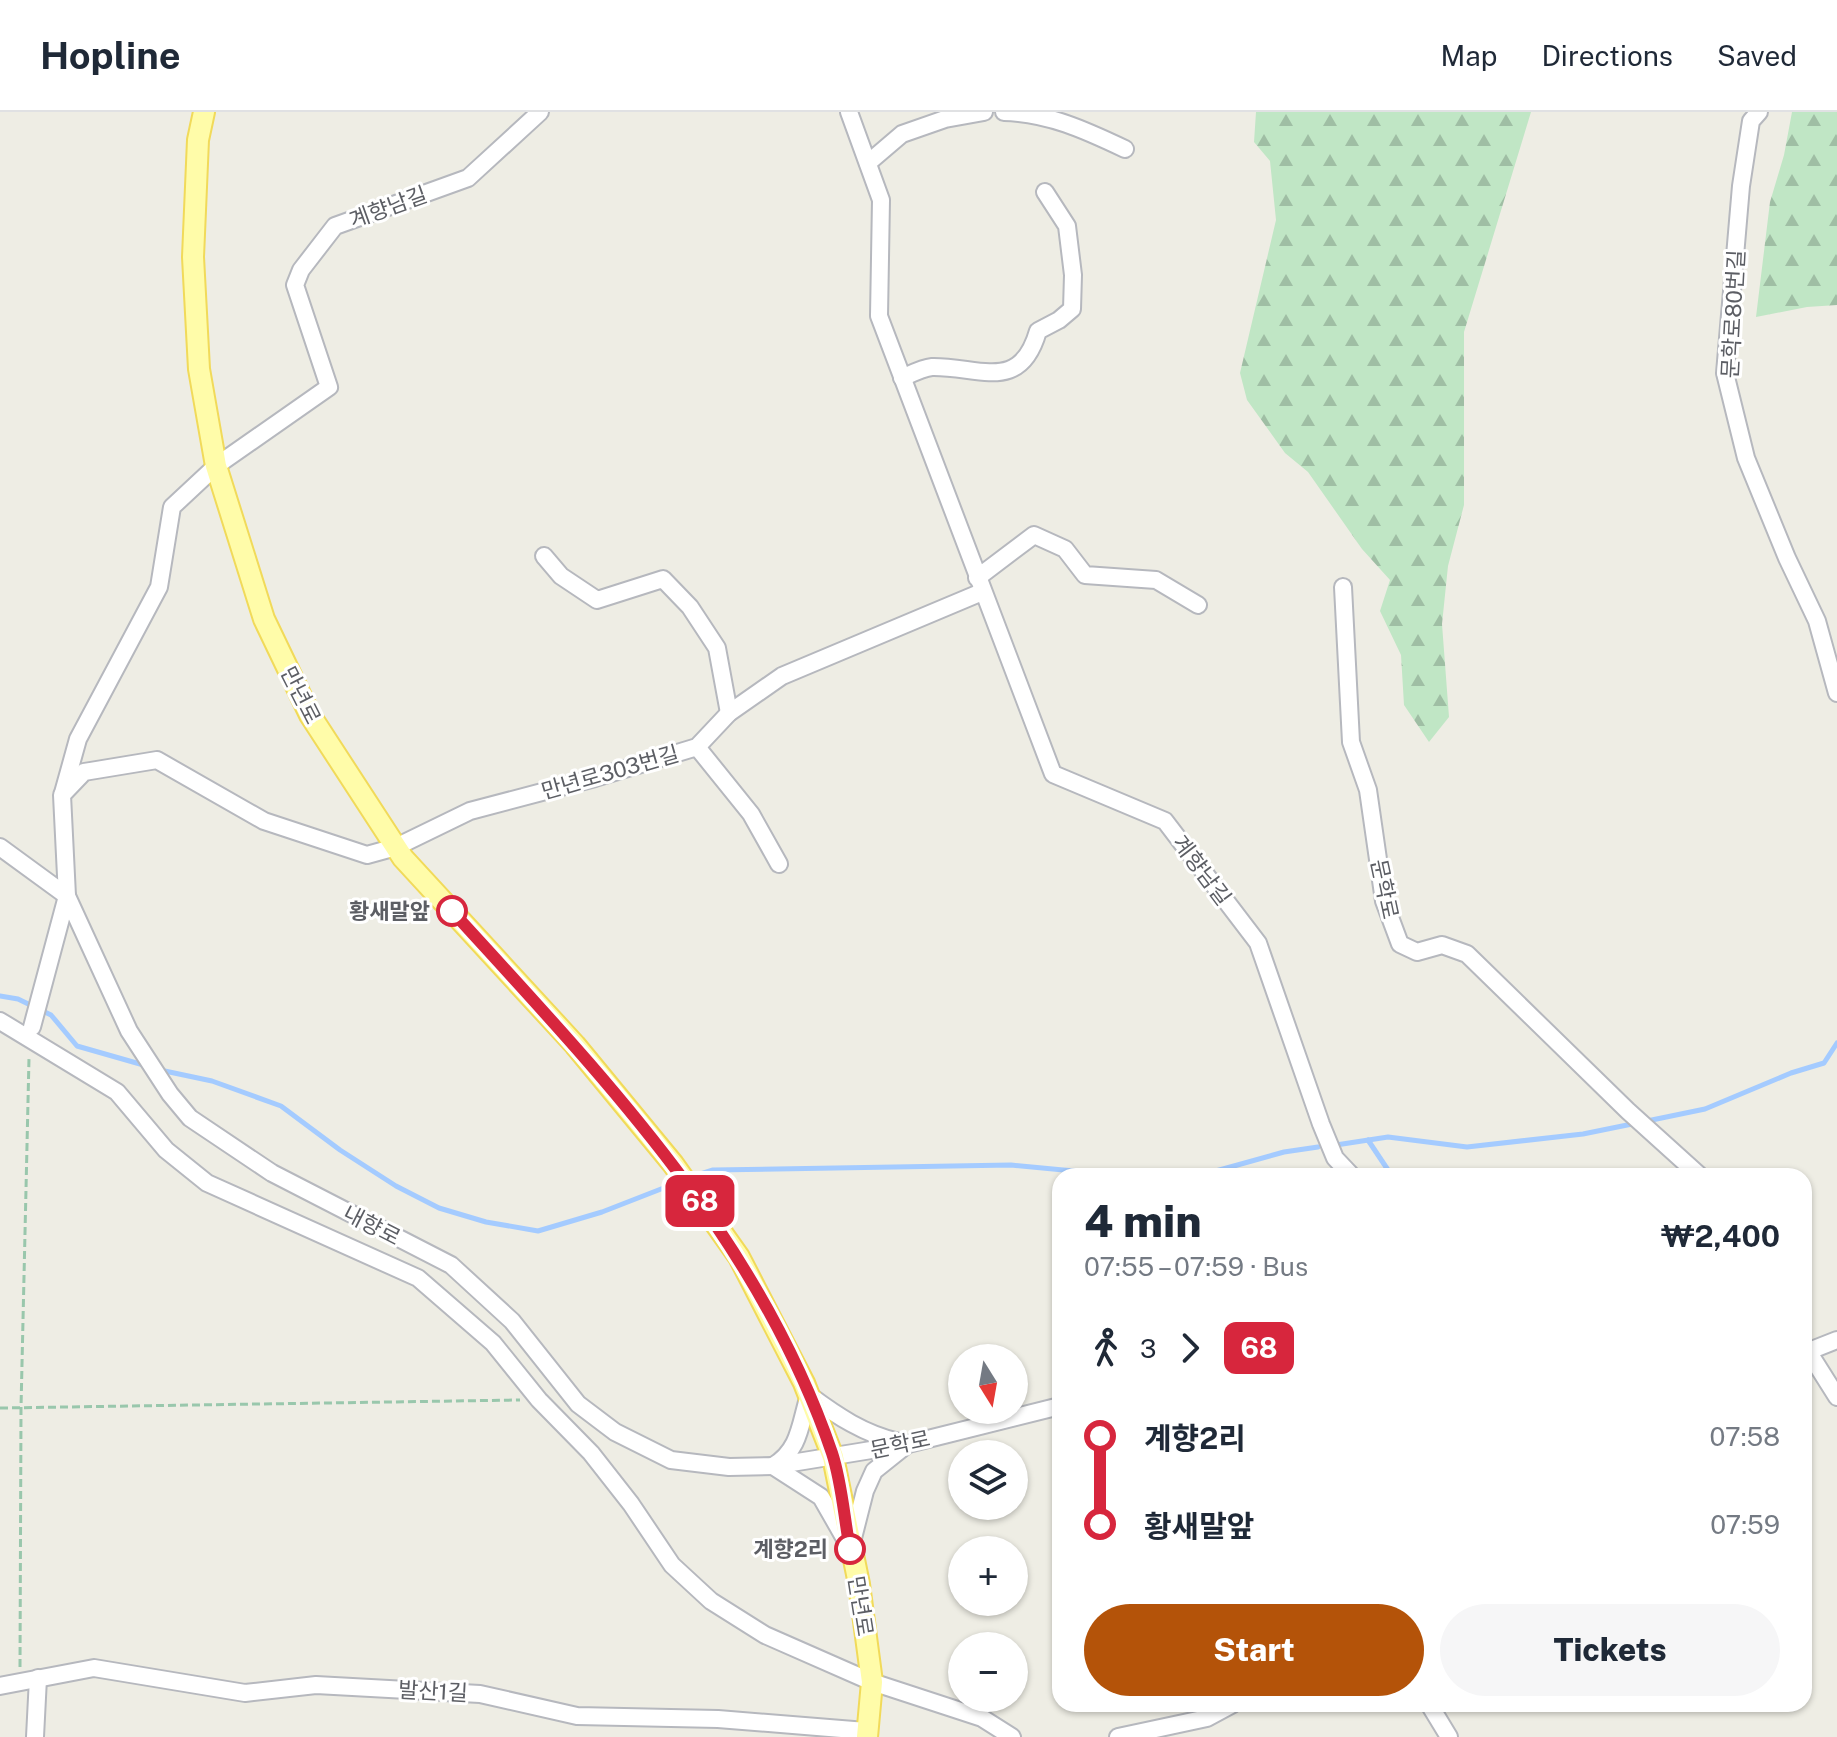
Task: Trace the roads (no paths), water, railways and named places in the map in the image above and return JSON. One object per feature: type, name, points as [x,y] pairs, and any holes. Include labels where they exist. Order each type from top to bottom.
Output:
[{"type":"main road","name":"만년로","points":[[204,112],[198,140],[193,257],[199,369],[216,466],[264,619],[310,715],[396,847],[575,1045],[673,1164],[739,1257],[809,1395],[833,1457],[859,1584],[872,1682],[866,1734]]},
{"type":"street","name":"계향남길","points":[[216,466],[329,387],[295,285],[301,270],[335,226],[468,178],[540,112]]},
{"type":"street","name":"계향남길","points":[[849,112],[881,200],[879,316],[1053,774],[1165,821],[1258,943],[1330,1147],[1344,1168]]},
{"type":"street","points":[[868,163],[902,134],[945,119],[984,112]]},
{"type":"street","points":[[1004,112],[1032,113],[1082,128],[1125,149]]},
{"type":"street","name":"문학로80번길","points":[[1759,112],[1751,121],[1741,186],[1725,373],[1746,458],[1817,621],[1837,693]]},
{"type":"street","points":[[902,378],[929,367],[992,373],[1013,369],[1032,353],[1038,331],[1072,309],[1073,275],[1067,226],[1045,192]]},
{"type":"street","points":[[30,1032],[67,896],[62,795],[78,739],[159,587],[172,507],[216,466]]},
{"type":"street","points":[[980,585],[1034,535],[1065,549],[1085,575],[1156,580],[1198,605]]},
{"type":"street","points":[[544,556],[561,576],[597,600],[663,579],[690,607],[717,648],[729,713]]},
{"type":"street","name":"만년로303번길","points":[[62,795],[84,772],[157,760],[264,821],[367,855],[396,847],[470,811],[697,747],[729,713],[782,676],[980,585]]},
{"type":"street","name":"문학로","points":[[1343,587],[1351,742],[1368,790],[1384,901],[1400,944],[1417,952],[1442,945],[1467,954],[1628,1111],[1691,1168]]},
{"type":"street","points":[[697,747],[751,814],[779,864]]},
{"type":"street","name":"내향로","points":[[0,847],[67,896],[129,1031],[170,1094],[190,1118],[272,1173],[451,1265],[512,1321],[578,1404],[615,1432],[671,1460],[729,1467],[773,1466],[833,1457]]},
{"type":"street","points":[[1,1022],[30,1032],[117,1092],[166,1150],[207,1183],[418,1278],[493,1343],[539,1400],[591,1453],[631,1504],[672,1565],[711,1601],[765,1635],[872,1682],[982,1718],[1012,1737]]},
{"type":"street","points":[[1812,1350],[1837,1340]]},
{"type":"street","points":[[1812,1361],[1837,1397]]},
{"type":"street","points":[[850,1548],[821,1497],[773,1466],[788,1457],[796,1441],[809,1395],[850,1424],[884,1439],[908,1444]]},
{"type":"street","name":"문학로","points":[[833,1457],[908,1444],[1052,1408]]},
{"type":"street","points":[[850,1548],[865,1491],[874,1471],[908,1444]]},
{"type":"street","name":"발산1길","points":[[0,1686],[94,1668],[245,1693],[316,1685],[480,1694],[577,1716],[718,1719],[866,1734]]},
{"type":"street","points":[[35,1737],[38,1678]]},
{"type":"street","points":[[1118,1737],[1207,1718],[1218,1712]]},
{"type":"street","points":[[1434,1712],[1449,1737]]},
{"type":"waterway","points":[[0,996],[18,999],[51,1015],[77,1046],[147,1066]]},
{"type":"waterway","points":[[1647,1121],[1705,1109],[1791,1073],[1824,1063],[1837,1043]]},
{"type":"waterway","points":[[160,1070],[212,1081],[281,1106],[340,1150],[396,1186],[439,1208],[486,1222],[538,1231],[602,1212],[679,1182]]},
{"type":"waterway","points":[[1336,1145],[1388,1137],[1467,1147],[1583,1134],[1637,1123]]},
{"type":"waterway","points":[[1368,1140],[1387,1168]]},
{"type":"waterway","points":[[1227,1168],[1284,1152],[1318,1147]]},
{"type":"waterway","points":[[688,1178],[713,1170],[1011,1165],[1052,1169]]},
{"type":"place","name":"황새말앞","points":[[452,911]]},
{"type":"place","name":"계향2리","points":[[850,1549]]}]
